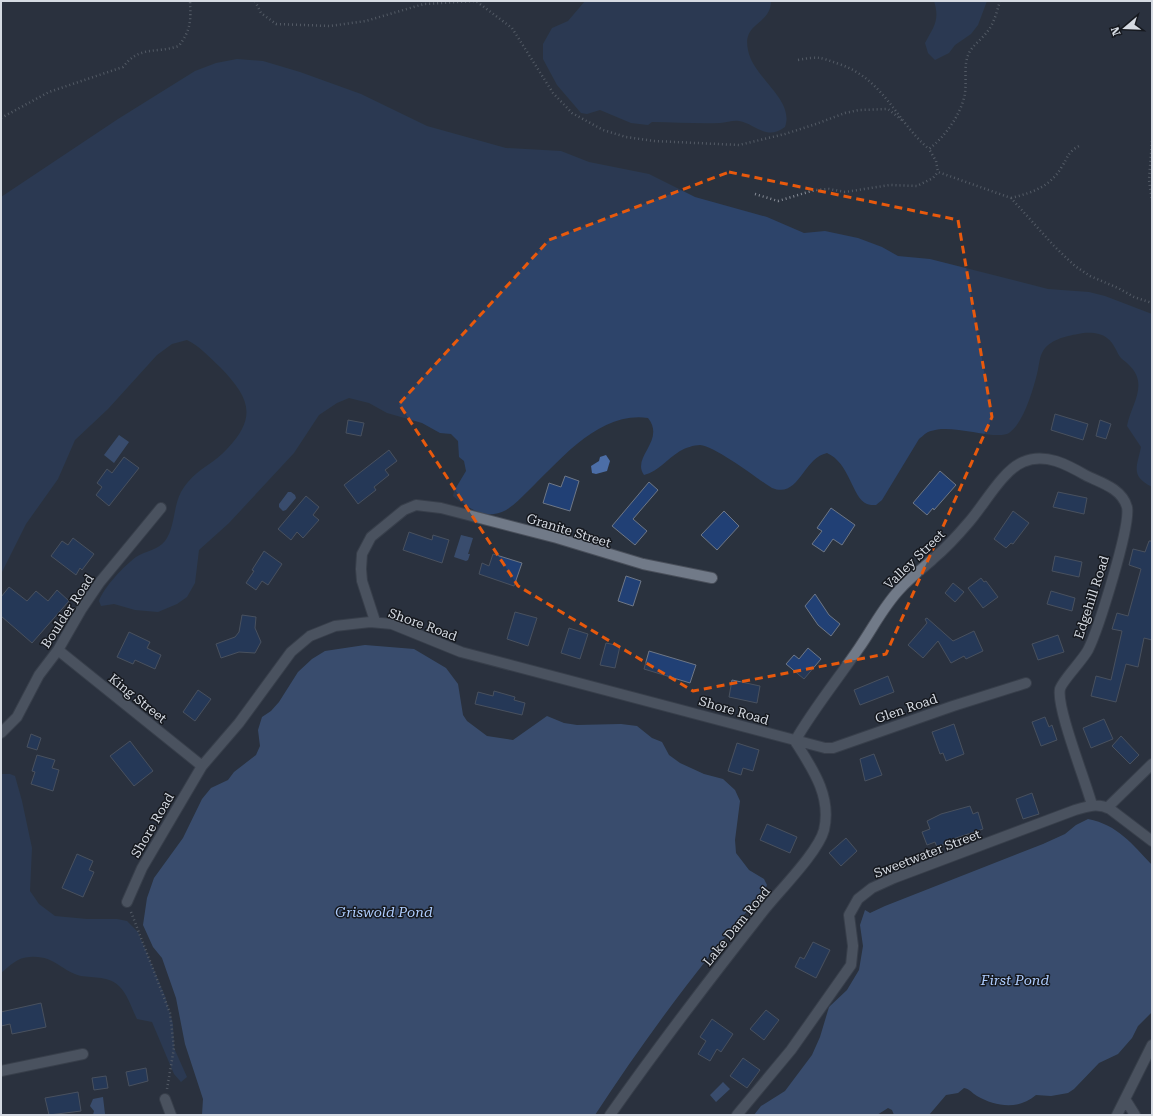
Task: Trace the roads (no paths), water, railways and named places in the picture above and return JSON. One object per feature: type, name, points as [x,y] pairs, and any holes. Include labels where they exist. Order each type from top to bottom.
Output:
[{"type":"street","name":"Valley Street","points":[[795,741],[820,701],[853,657],[882,611],[899,590],[943,550],[1015,466],[1031,459],[1043,458]]},
{"type":"street","name":"Edgehill Road","points":[[1043,458],[1068,466],[1108,486],[1121,496],[1127,510],[1118,556],[1094,638],[1083,659],[1062,683],[1060,690],[1064,716],[1092,805]]},
{"type":"street","name":"Granite Street","points":[[375,622],[361,575],[362,554],[371,537],[404,510],[419,505],[440,508],[557,538],[634,562],[712,578]]},
{"type":"street","name":"Boulder Road","points":[[1,734],[15,720],[39,675],[58,650],[81,610],[100,582],[161,508]]},
{"type":"street","name":"Shore Road","points":[[127,902],[142,868],[202,766],[239,723],[272,676],[301,642],[314,633],[329,628],[375,622],[392,624],[461,652],[633,696],[795,741]]},
{"type":"street","name":"King Street","points":[[58,650],[202,766]]},
{"type":"street","name":"Glen Road","points":[[795,741],[813,746],[831,748],[953,706],[1026,683]]},
{"type":"street","name":"Lake Dam Road","points":[[610,1115],[717,971],[808,858],[820,839],[825,818],[824,796],[812,769],[795,741]]},
{"type":"street","points":[[1107,808],[1152,764]]},
{"type":"street","points":[[1092,805],[1107,808],[1152,841]]},
{"type":"street","name":"Sweetwater Street","points":[[737,1115],[791,1050],[850,965],[853,946],[849,915],[858,899],[872,888],[894,878],[1092,805]]},
{"type":"street","points":[[1117,1115],[1152,1045]]},
{"type":"street","points":[[1,1071],[83,1054]]},
{"type":"street","points":[[165,1099],[171,1115]]},
{"type":"street","points":[[1125,1099],[1135,1115]]},
{"type":"water","points":[[119,435],[129,442],[114,463],[104,455]]},
{"type":"water","points":[[606,455],[610,461],[607,471],[596,474],[592,473],[591,466],[599,461],[600,457]]},
{"type":"water","points":[[288,492],[295,495],[296,498],[286,510],[283,511],[279,507],[279,504]]},
{"type":"water","points":[[461,535],[473,538],[468,554],[470,554],[468,560],[466,561],[454,557]]},
{"type":"water","name":"Griswold Pond","points":[[365,645],[414,649],[446,668],[458,684],[463,715],[467,721],[487,736],[513,740],[547,716],[564,723],[577,725],[621,724],[637,726],[652,738],[662,742],[669,755],[680,763],[704,774],[723,779],[735,790],[740,801],[735,840],[736,853],[749,870],[764,879],[767,885],[764,892],[741,918],[675,1000],[595,1115],[202,1115],[203,1099],[185,1044],[176,998],[162,958],[153,947],[143,925],[147,898],[154,878],[183,838],[202,799],[211,788],[228,780],[234,772],[256,755],[260,746],[258,730],[262,717],[271,711],[279,702],[298,672],[312,659],[325,651]]},
{"type":"water","name":"First Pond","points":[[1088,819],[1108,826],[1124,836],[1152,865],[1152,1012],[1138,1026],[1132,1038],[1118,1054],[1099,1063],[1074,1089],[1068,1093],[1051,1096],[1036,1095],[1029,1100],[1015,1105],[992,1103],[964,1088],[958,1093],[946,1095],[929,1115],[894,1115],[892,1110],[888,1108],[877,1115],[754,1115],[761,1106],[785,1091],[812,1055],[820,1037],[829,1007],[847,990],[859,970],[863,946],[860,925],[865,910],[870,913],[1043,844],[1065,834],[1076,825]]},
{"type":"water","points":[[723,1082],[730,1089],[716,1102],[710,1095]]},
{"type":"water","points":[[103,1097],[105,1114],[93,1115],[94,1111],[90,1106],[93,1099]]}]
